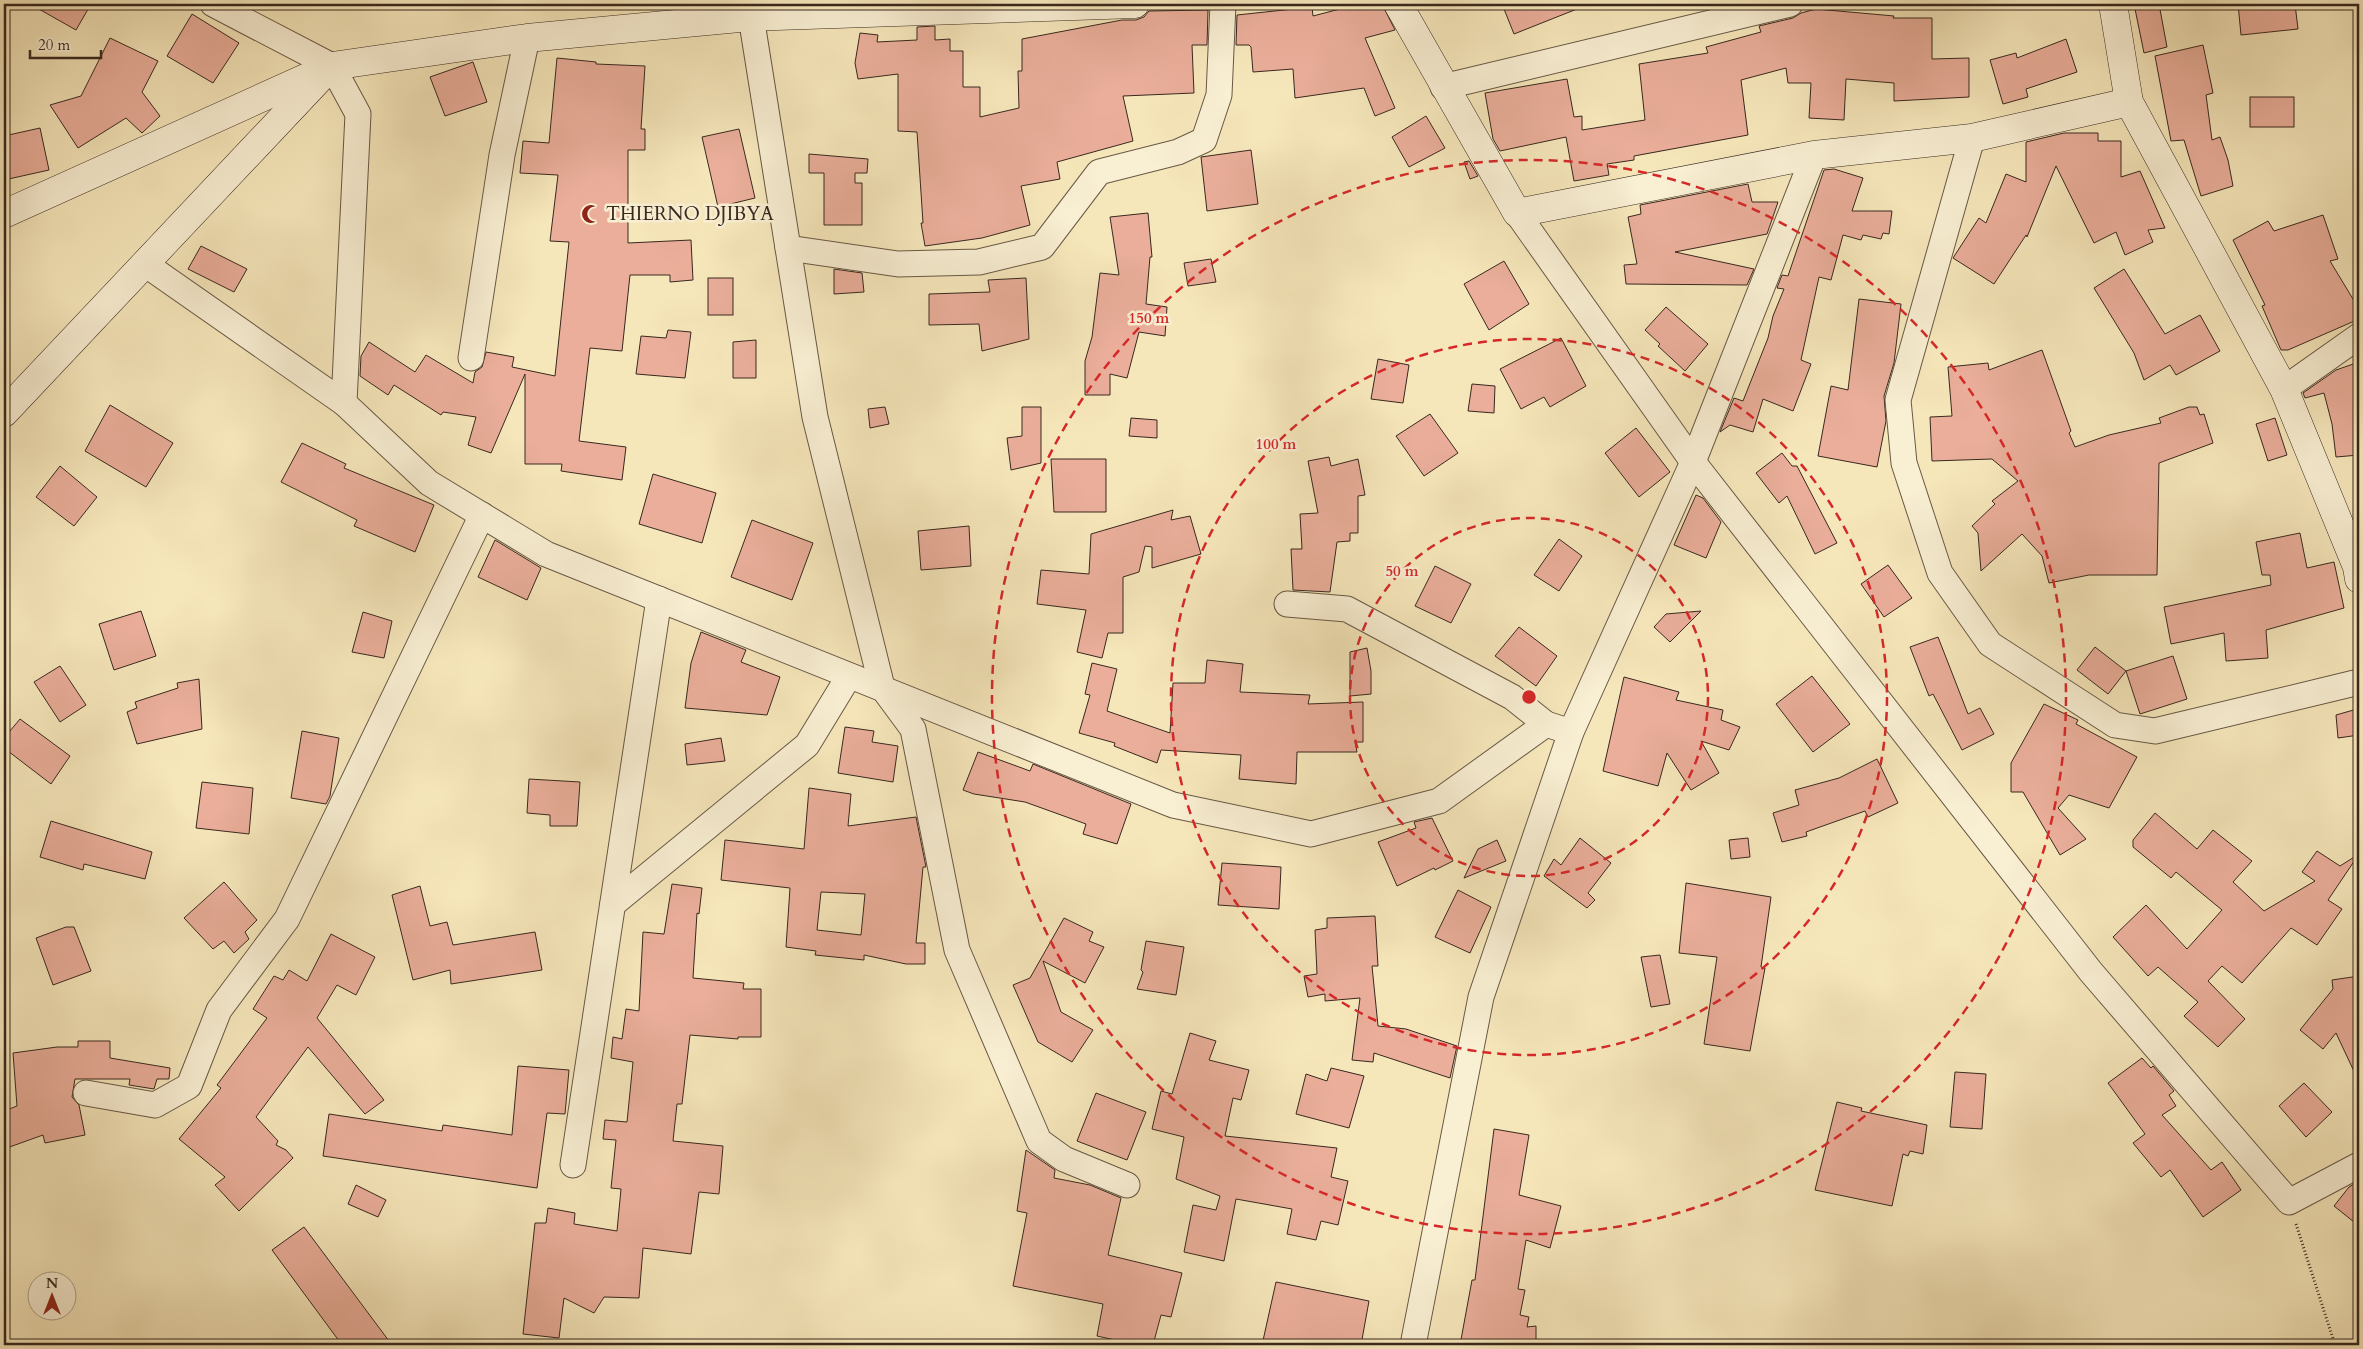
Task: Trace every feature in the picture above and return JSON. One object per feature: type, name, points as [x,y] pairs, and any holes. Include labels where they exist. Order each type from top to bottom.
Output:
[{"type":"street","points":[[213,4],[332,66],[358,114],[344,403]]},
{"type":"street","points":[[4,214],[332,66],[527,38],[750,10],[1135,4]]},
{"type":"street","points":[[788,248],[898,264],[978,262],[1042,247],[1099,172],[1178,152],[1204,140],[1219,95],[1223,4]]},
{"type":"street","points":[[1398,4],[1443,87],[1517,213],[1693,462],[2091,972],[2289,1202],[2359,1165]]},
{"type":"street","points":[[1443,87],[1790,4]]},
{"type":"street","points":[[2113,4],[2129,102],[2284,389],[2357,567],[2359,579]]},
{"type":"street","points":[[750,10],[815,417],[882,687],[913,729],[956,950],[1039,1141],[1064,1159],[1127,1185]]},
{"type":"street","points":[[471,358],[502,155],[527,38]]},
{"type":"street","points":[[4,413],[332,66]]},
{"type":"street","points":[[1517,213],[1814,155],[1972,138],[2129,102]]},
{"type":"street","points":[[1972,138],[1898,400],[1904,462],[1940,573],[1990,644],[2114,725],[2154,731],[2359,682]]},
{"type":"street","points":[[1413,1345],[1481,997],[1571,732],[1693,462],[1814,155]]},
{"type":"street","points":[[145,264],[344,403],[429,483],[546,554],[1173,805],[1311,834],[1439,801],[1546,724]]},
{"type":"street","points":[[2284,389],[2359,336]]},
{"type":"street","points":[[86,1093],[155,1105],[189,1086],[219,1010],[287,919],[482,515]]},
{"type":"street","points":[[573,1165],[659,599]]},
{"type":"street","points":[[1288,604],[1347,610],[1512,697],[1546,724],[1571,732]]},
{"type":"street","points":[[614,904],[807,745],[849,676]]},
{"type":"path","points":[[2289,1202],[2335,1345]]},
{"type":"building","points":[[30,4],[91,4],[76,30]]},
{"type":"building","points":[[1359,4],[1382,4],[1395,30],[1365,38],[1395,108],[1375,116],[1364,88],[1295,98],[1293,69],[1253,72],[1251,47],[1249,45],[1236,45],[1237,15],[1312,7],[1313,16]]},
{"type":"building","points":[[1502,4],[1586,4],[1587,5],[1514,34]]},
{"type":"building","points":[[2134,4],[2159,4],[2167,47],[2144,53]]},
{"type":"building","points":[[2238,4],[2295,4],[2298,29],[2241,35]]},
{"type":"building","points":[[1816,9],[1894,16],[1893,18],[1932,18],[1932,59],[1969,58],[1969,97],[1894,101],[1894,83],[1846,79],[1844,120],[1809,118],[1811,83],[1788,83],[1786,68],[1741,80],[1748,135],[1634,156],[1634,160],[1607,164],[1609,175],[1574,181],[1566,137],[1500,151],[1493,139],[1485,93],[1567,79],[1574,117],[1582,116],[1582,130],[1645,120],[1639,64],[1708,53],[1706,47],[1761,32],[1759,26],[1793,18],[1801,13]]},
{"type":"building","points":[[1208,10],[1207,45],[1192,45],[1194,93],[1123,96],[1133,141],[1057,162],[1060,179],[1021,186],[1030,225],[982,238],[925,246],[921,223],[923,223],[917,132],[898,131],[898,74],[858,79],[855,63],[860,33],[878,35],[877,42],[917,40],[917,27],[935,26],[935,40],[950,39],[950,51],[963,51],[963,87],[980,87],[980,117],[1019,108],[1018,71],[1022,71],[1022,39],[1122,20],[1136,20],[1144,17],[1149,11]]},
{"type":"building","points":[[192,14],[239,43],[213,83],[167,56]]},
{"type":"building","points":[[110,38],[158,61],[142,92],[160,116],[142,133],[126,118],[78,148],[50,105],[81,96]]},
{"type":"building","points":[[2066,39],[2077,72],[2026,89],[2028,97],[2003,104],[1990,60],[2016,53],[2017,58]]},
{"type":"building","points":[[2203,45],[2213,93],[2206,95],[2212,140],[2220,137],[2228,160],[2233,186],[2201,196],[2184,140],[2171,141],[2155,56]]},
{"type":"building","points":[[557,58],[596,62],[596,64],[645,66],[641,129],[645,129],[645,150],[628,150],[628,243],[691,240],[693,280],[670,282],[670,275],[630,275],[622,351],[590,348],[579,441],[626,447],[622,480],[561,471],[562,464],[525,464],[525,374],[491,453],[468,445],[476,417],[443,412],[441,415],[394,385],[388,395],[360,376],[361,356],[369,342],[415,372],[426,355],[473,383],[475,372],[482,367],[486,352],[514,357],[512,367],[555,376],[569,242],[550,241],[558,175],[520,173],[523,141],[549,143]]},
{"type":"building","points":[[473,62],[487,102],[445,116],[430,77]]},
{"type":"building","points":[[2250,97],[2294,97],[2294,127],[2250,127]]},
{"type":"building","points":[[1426,116],[1445,148],[1409,167],[1392,137]]},
{"type":"building","points":[[40,128],[49,170],[4,180],[4,136]]},
{"type":"building","points":[[739,129],[755,198],[718,207],[702,137]]},
{"type":"building","points":[[2064,133],[2098,133],[2098,141],[2121,141],[2121,177],[2140,171],[2165,228],[2148,230],[2153,242],[2125,255],[2116,232],[2094,243],[2056,166],[2027,237],[2026,235],[1994,284],[1953,258],[1979,218],[1986,223],[2006,174],[2026,182],[2026,142]]},
{"type":"building","points":[[1251,150],[1258,204],[1207,211],[1201,157]]},
{"type":"building","points":[[809,154],[868,159],[867,173],[855,173],[855,183],[862,183],[862,225],[824,225],[824,173],[809,173]]},
{"type":"building","points":[[1469,161],[1478,176],[1470,179],[1464,162]]},
{"type":"building","points":[[1834,169],[1863,178],[1852,211],[1892,211],[1889,234],[1883,233],[1881,239],[1863,235],[1861,240],[1843,235],[1831,280],[1819,277],[1801,360],[1811,364],[1793,411],[1763,399],[1753,432],[1730,425],[1720,432],[1734,398],[1743,401],[1768,338],[1773,316],[1784,289],[1777,288],[1782,275],[1788,276],[1824,170]]},
{"type":"building","points":[[1748,184],[1752,202],[1778,202],[1767,234],[1675,252],[1754,269],[1747,285],[1626,284],[1624,265],[1637,264],[1628,217],[1641,214],[1640,205]]},
{"type":"building","points":[[1148,213],[1152,257],[1150,257],[1146,304],[1167,307],[1165,336],[1139,332],[1127,378],[1110,374],[1110,395],[1085,395],[1085,361],[1092,337],[1100,273],[1119,275],[1110,217]]},
{"type":"building","points":[[2323,215],[2338,259],[2330,261],[2359,309],[2359,319],[2288,350],[2281,350],[2262,306],[2265,305],[2233,240],[2268,221],[2274,231]]},
{"type":"building","points":[[201,246],[247,269],[234,292],[188,269]]},
{"type":"building","points":[[1211,259],[1216,282],[1188,286],[1184,263]]},
{"type":"building","points":[[1504,261],[1529,304],[1489,330],[1464,284]]},
{"type":"building","points":[[834,269],[862,273],[864,292],[834,294]]},
{"type":"building","points":[[2124,269],[2165,334],[2200,315],[2220,351],[2176,375],[2170,365],[2144,380],[2134,353],[2094,288]]},
{"type":"building","points":[[708,278],[733,278],[733,315],[708,315]]},
{"type":"building","points":[[1026,278],[1029,339],[982,351],[979,324],[929,325],[929,294],[990,292],[988,280]]},
{"type":"building","points":[[1859,299],[1901,304],[1894,363],[1884,396],[1886,421],[1877,467],[1818,456],[1831,386],[1848,390]]},
{"type":"building","points":[[1666,307],[1708,344],[1685,371],[1658,346],[1660,344],[1645,330]]},
{"type":"building","points":[[668,330],[691,332],[685,378],[636,374],[641,336],[666,338]]},
{"type":"building","points":[[1561,338],[1586,386],[1550,407],[1544,397],[1521,409],[1500,369]]},
{"type":"building","points":[[756,340],[756,378],[733,378],[733,342]]},
{"type":"building","points":[[2042,350],[2075,447],[2109,435],[2161,423],[2159,418],[2189,407],[2197,407],[2200,415],[2204,414],[2213,443],[2159,463],[2157,575],[2089,575],[2049,583],[2042,556],[2022,534],[1981,571],[1978,533],[1972,526],[1995,504],[1992,501],[2018,481],[1992,459],[1932,461],[1930,417],[1952,416],[1948,367],[1988,363],[1989,370]]},
{"type":"building","points":[[1378,359],[1409,365],[1403,403],[1371,399]]},
{"type":"building","points":[[2359,362],[2359,455],[2336,457],[2332,424],[2324,393],[2305,398],[2303,393],[2336,370]]},
{"type":"building","points":[[1472,384],[1495,386],[1494,413],[1468,411]]},
{"type":"building","points":[[110,405],[173,443],[146,487],[85,451]]},
{"type":"building","points":[[885,407],[889,424],[870,428],[868,409]]},
{"type":"building","points":[[1022,407],[1041,407],[1041,463],[1011,470],[1007,438],[1022,436]]},
{"type":"building","points":[[1430,414],[1458,453],[1424,476],[1396,436]]},
{"type":"building","points":[[1131,418],[1157,420],[1157,438],[1129,436]]},
{"type":"building","points":[[2275,418],[2287,455],[2268,461],[2256,424]]},
{"type":"building","points":[[1636,428],[1670,472],[1639,497],[1605,453]]},
{"type":"building","points":[[302,443],[346,464],[344,468],[434,505],[415,552],[354,526],[357,520],[281,482]]},
{"type":"building","points":[[1782,453],[1792,466],[1797,466],[1837,543],[1815,554],[1787,496],[1779,503],[1756,473]]},
{"type":"building","points":[[1329,457],[1331,466],[1358,459],[1365,495],[1358,496],[1358,533],[1350,533],[1350,541],[1337,542],[1330,592],[1293,590],[1291,549],[1302,549],[1300,514],[1318,513],[1308,461]]},
{"type":"building","points":[[1051,459],[1106,459],[1106,512],[1054,512]]},
{"type":"building","points":[[60,466],[97,497],[74,526],[36,497]]},
{"type":"building","points":[[653,474],[716,493],[702,543],[639,524]]},
{"type":"building","points":[[1696,495],[1703,498],[1721,522],[1706,558],[1674,545]]},
{"type":"building","points":[[1173,510],[1171,520],[1190,516],[1201,554],[1152,568],[1152,547],[1145,546],[1139,572],[1123,577],[1123,633],[1108,633],[1102,658],[1077,652],[1086,610],[1037,604],[1041,570],[1089,574],[1091,534]]},
{"type":"building","points":[[752,520],[813,543],[792,600],[731,577]]},
{"type":"building","points":[[969,526],[971,566],[921,570],[918,531]]},
{"type":"building","points":[[2300,533],[2307,568],[2334,562],[2344,608],[2266,630],[2268,658],[2226,661],[2224,633],[2171,644],[2164,607],[2271,585],[2270,575],[2262,575],[2256,542]]},
{"type":"building","points":[[1559,539],[1582,556],[1559,591],[1534,575]]},
{"type":"building","points":[[495,540],[541,568],[527,600],[478,577]]},
{"type":"building","points":[[1888,565],[1912,598],[1884,617],[1861,584]]},
{"type":"building","points":[[1435,566],[1471,584],[1451,623],[1415,606]]},
{"type":"building","points":[[141,611],[156,656],[114,670],[99,624]]},
{"type":"building","points":[[1701,611],[1670,642],[1654,627],[1666,614]]},
{"type":"building","points":[[363,612],[392,621],[384,658],[352,652]]},
{"type":"building","points":[[1519,627],[1557,656],[1536,686],[1495,656]]},
{"type":"building","points":[[701,632],[746,650],[741,662],[780,677],[767,715],[685,708],[691,663]]},
{"type":"building","points":[[1938,637],[1968,714],[1980,708],[1994,734],[1962,750],[1933,694],[1929,696],[1910,647]]},
{"type":"building","points":[[2095,647],[2126,671],[2108,694],[2077,670]]},
{"type":"building","points":[[1367,648],[1371,671],[1371,694],[1350,696],[1350,652]]},
{"type":"building","points":[[2173,656],[2187,699],[2140,714],[2126,671]]},
{"type":"building","points":[[1207,660],[1243,664],[1240,692],[1310,695],[1308,704],[1363,702],[1363,742],[1355,742],[1357,752],[1297,752],[1296,784],[1239,779],[1241,755],[1161,750],[1157,763],[1114,746],[1115,743],[1079,733],[1090,695],[1085,694],[1092,663],[1117,669],[1107,711],[1170,733],[1173,683],[1205,683]]},
{"type":"building","points":[[60,666],[86,705],[60,722],[34,682]]},
{"type":"building","points":[[1812,676],[1850,724],[1813,752],[1776,704]]},
{"type":"building","points":[[1624,677],[1679,692],[1676,700],[1723,710],[1721,720],[1740,727],[1729,750],[1701,741],[1719,773],[1691,790],[1667,753],[1658,786],[1603,771]]},
{"type":"building","points":[[199,679],[202,729],[137,744],[127,712],[137,708],[135,702],[178,688],[177,683]]},
{"type":"building","points":[[2044,704],[2078,720],[2076,724],[2137,757],[2109,808],[2069,795],[2058,808],[2086,839],[2060,855],[2023,792],[2011,792],[2011,763]]},
{"type":"building","points":[[2357,709],[2359,735],[2338,738],[2336,715]]},
{"type":"building","points":[[20,719],[70,756],[51,784],[4,748],[4,738]]},
{"type":"building","points":[[845,727],[874,731],[872,742],[898,746],[893,782],[838,773]]},
{"type":"building","points":[[302,731],[339,738],[330,796],[326,804],[291,798]]},
{"type":"building","points":[[721,738],[725,761],[687,765],[685,744]]},
{"type":"building","points":[[978,752],[1030,771],[1033,764],[1131,804],[1117,844],[1083,834],[1086,824],[1025,802],[974,794],[963,790]]},
{"type":"building","points":[[1877,759],[1898,803],[1868,817],[1865,811],[1806,832],[1807,836],[1782,842],[1773,813],[1799,805],[1795,790],[1839,778]]},
{"type":"building","points":[[529,779],[580,782],[577,826],[550,826],[550,815],[527,813]]},
{"type":"building","points":[[202,782],[253,788],[249,834],[196,828]]},
{"type":"building","points":[[809,788],[851,794],[848,826],[916,817],[926,867],[923,867],[916,943],[925,943],[925,964],[906,964],[864,955],[864,960],[815,955],[816,951],[786,947],[790,888],[721,880],[725,840],[804,849]],"holes":[[[821,892],[865,894],[861,935],[817,930]]]},
{"type":"building","points":[[2155,813],[2197,849],[2213,830],[2252,861],[2233,882],[2264,911],[2315,881],[2302,872],[2317,851],[2340,866],[2359,854],[2328,900],[2342,909],[2317,945],[2291,928],[2242,983],[2222,966],[2208,981],[2245,1019],[2218,1047],[2184,1016],[2198,1002],[2158,967],[2148,976],[2113,937],[2146,905],[2187,949],[2222,910],[2176,872],[2171,878],[2133,847],[2133,840]]},
{"type":"building","points":[[1432,818],[1453,861],[1397,886],[1378,842],[1416,828],[1414,822]]},
{"type":"building","points":[[51,821],[152,852],[145,879],[84,864],[83,870],[40,857]]},
{"type":"building","points":[[1580,838],[1611,863],[1588,893],[1595,900],[1587,908],[1544,876],[1554,859],[1561,865]]},
{"type":"building","points":[[1748,838],[1750,857],[1731,859],[1729,840]]},
{"type":"building","points":[[1497,840],[1506,861],[1464,878],[1478,849]]},
{"type":"building","points":[[1222,863],[1281,867],[1279,909],[1218,905]]},
{"type":"building","points":[[224,882],[257,920],[245,932],[249,939],[234,953],[224,941],[213,949],[184,918]]},
{"type":"building","points":[[1686,883],[1771,897],[1761,967],[1765,968],[1750,1051],[1704,1044],[1717,957],[1679,953]]},
{"type":"building","points":[[672,884],[702,888],[699,914],[697,913],[693,978],[744,983],[743,989],[761,989],[761,1037],[738,1037],[738,1039],[690,1035],[682,1104],[677,1104],[673,1141],[723,1146],[719,1194],[699,1192],[691,1254],[643,1248],[639,1298],[604,1297],[594,1313],[564,1298],[559,1338],[523,1334],[535,1223],[546,1223],[548,1208],[575,1213],[574,1224],[617,1231],[621,1189],[611,1188],[616,1140],[603,1139],[605,1120],[627,1122],[633,1062],[611,1058],[613,1037],[622,1039],[626,1009],[639,1011],[643,932],[664,934]]},
{"type":"building","points":[[420,886],[430,926],[447,922],[453,945],[535,932],[542,970],[451,984],[450,970],[413,980],[392,895]]},
{"type":"building","points":[[1458,890],[1491,907],[1470,953],[1435,937]]},
{"type":"building","points":[[1375,916],[1378,966],[1372,966],[1378,1026],[1406,1029],[1457,1046],[1450,1078],[1374,1053],[1373,1062],[1352,1060],[1360,998],[1325,1001],[1325,994],[1308,997],[1304,976],[1317,974],[1315,930],[1327,928],[1327,918]]},
{"type":"building","points":[[1064,918],[1093,932],[1089,941],[1104,947],[1085,983],[1043,961],[1061,1012],[1093,1030],[1072,1062],[1038,1042],[1013,985],[1030,978]]},
{"type":"building","points":[[66,927],[74,927],[91,971],[53,985],[36,938]]},
{"type":"building","points":[[331,934],[375,957],[356,995],[337,985],[317,1018],[384,1100],[365,1114],[308,1047],[256,1117],[278,1141],[276,1145],[286,1150],[293,1158],[239,1211],[215,1185],[225,1177],[179,1139],[221,1088],[217,1085],[267,1018],[253,1009],[274,976],[283,980],[289,970],[307,981]]},
{"type":"building","points":[[1146,941],[1184,947],[1176,995],[1137,989],[1143,972],[1141,970]]},
{"type":"building","points":[[1660,955],[1670,1004],[1651,1007],[1641,957]]},
{"type":"building","points":[[2359,976],[2359,1082],[2336,1033],[2323,1049],[2300,1030],[2333,989],[2332,980]]},
{"type":"building","points":[[1190,1033],[1216,1041],[1209,1060],[1249,1070],[1241,1100],[1233,1098],[1225,1136],[1337,1148],[1331,1177],[1348,1181],[1338,1225],[1321,1221],[1316,1240],[1287,1234],[1292,1209],[1236,1199],[1224,1261],[1184,1252],[1193,1205],[1216,1210],[1220,1196],[1176,1179],[1184,1137],[1152,1129],[1161,1091],[1172,1094]]},
{"type":"building","points":[[78,1041],[110,1041],[110,1058],[170,1068],[169,1079],[157,1079],[154,1089],[129,1085],[130,1079],[75,1079],[72,1097],[79,1105],[85,1135],[45,1143],[43,1135],[4,1149],[4,1111],[17,1106],[13,1053],[57,1047],[78,1047]]},
{"type":"building","points":[[2142,1058],[2151,1068],[2153,1066],[2174,1091],[2169,1095],[2176,1106],[2162,1115],[2211,1170],[2222,1162],[2241,1190],[2203,1217],[2170,1170],[2161,1177],[2133,1143],[2145,1134],[2108,1083]]},
{"type":"building","points":[[518,1066],[569,1070],[565,1114],[547,1113],[537,1188],[323,1156],[329,1114],[442,1131],[443,1125],[512,1135]]},
{"type":"building","points":[[1331,1068],[1364,1076],[1349,1128],[1296,1114],[1306,1074],[1327,1081]]},
{"type":"building","points":[[1955,1072],[1986,1074],[1982,1129],[1950,1127]]},
{"type":"building","points":[[2304,1083],[2332,1112],[2306,1137],[2279,1106]]},
{"type":"building","points":[[1096,1093],[1146,1112],[1127,1160],[1077,1141]]},
{"type":"building","points":[[1837,1102],[1862,1108],[1861,1111],[1927,1125],[1923,1154],[1910,1151],[1908,1156],[1903,1154],[1892,1206],[1815,1190]]},
{"type":"building","points":[[1494,1129],[1529,1135],[1519,1195],[1561,1206],[1550,1248],[1526,1240],[1518,1289],[1525,1290],[1520,1315],[1529,1317],[1527,1327],[1536,1326],[1536,1345],[1460,1345],[1472,1280],[1475,1280]]},
{"type":"building","points":[[1026,1150],[1055,1170],[1054,1178],[1090,1185],[1121,1198],[1108,1255],[1182,1273],[1171,1317],[1161,1315],[1153,1345],[1138,1345],[1097,1336],[1103,1304],[1013,1286],[1027,1213],[1017,1211]]},
{"type":"building","points":[[2359,1181],[2359,1226],[2334,1206],[2349,1187]]},
{"type":"building","points":[[356,1185],[386,1200],[378,1217],[348,1204]]},
{"type":"building","points":[[304,1227],[392,1345],[342,1345],[272,1250]]},
{"type":"building","points":[[1276,1282],[1369,1301],[1361,1345],[1262,1345]]},
{"type":"place","name":"THIERNO DJIBYA","points":[[591,214]]}]
